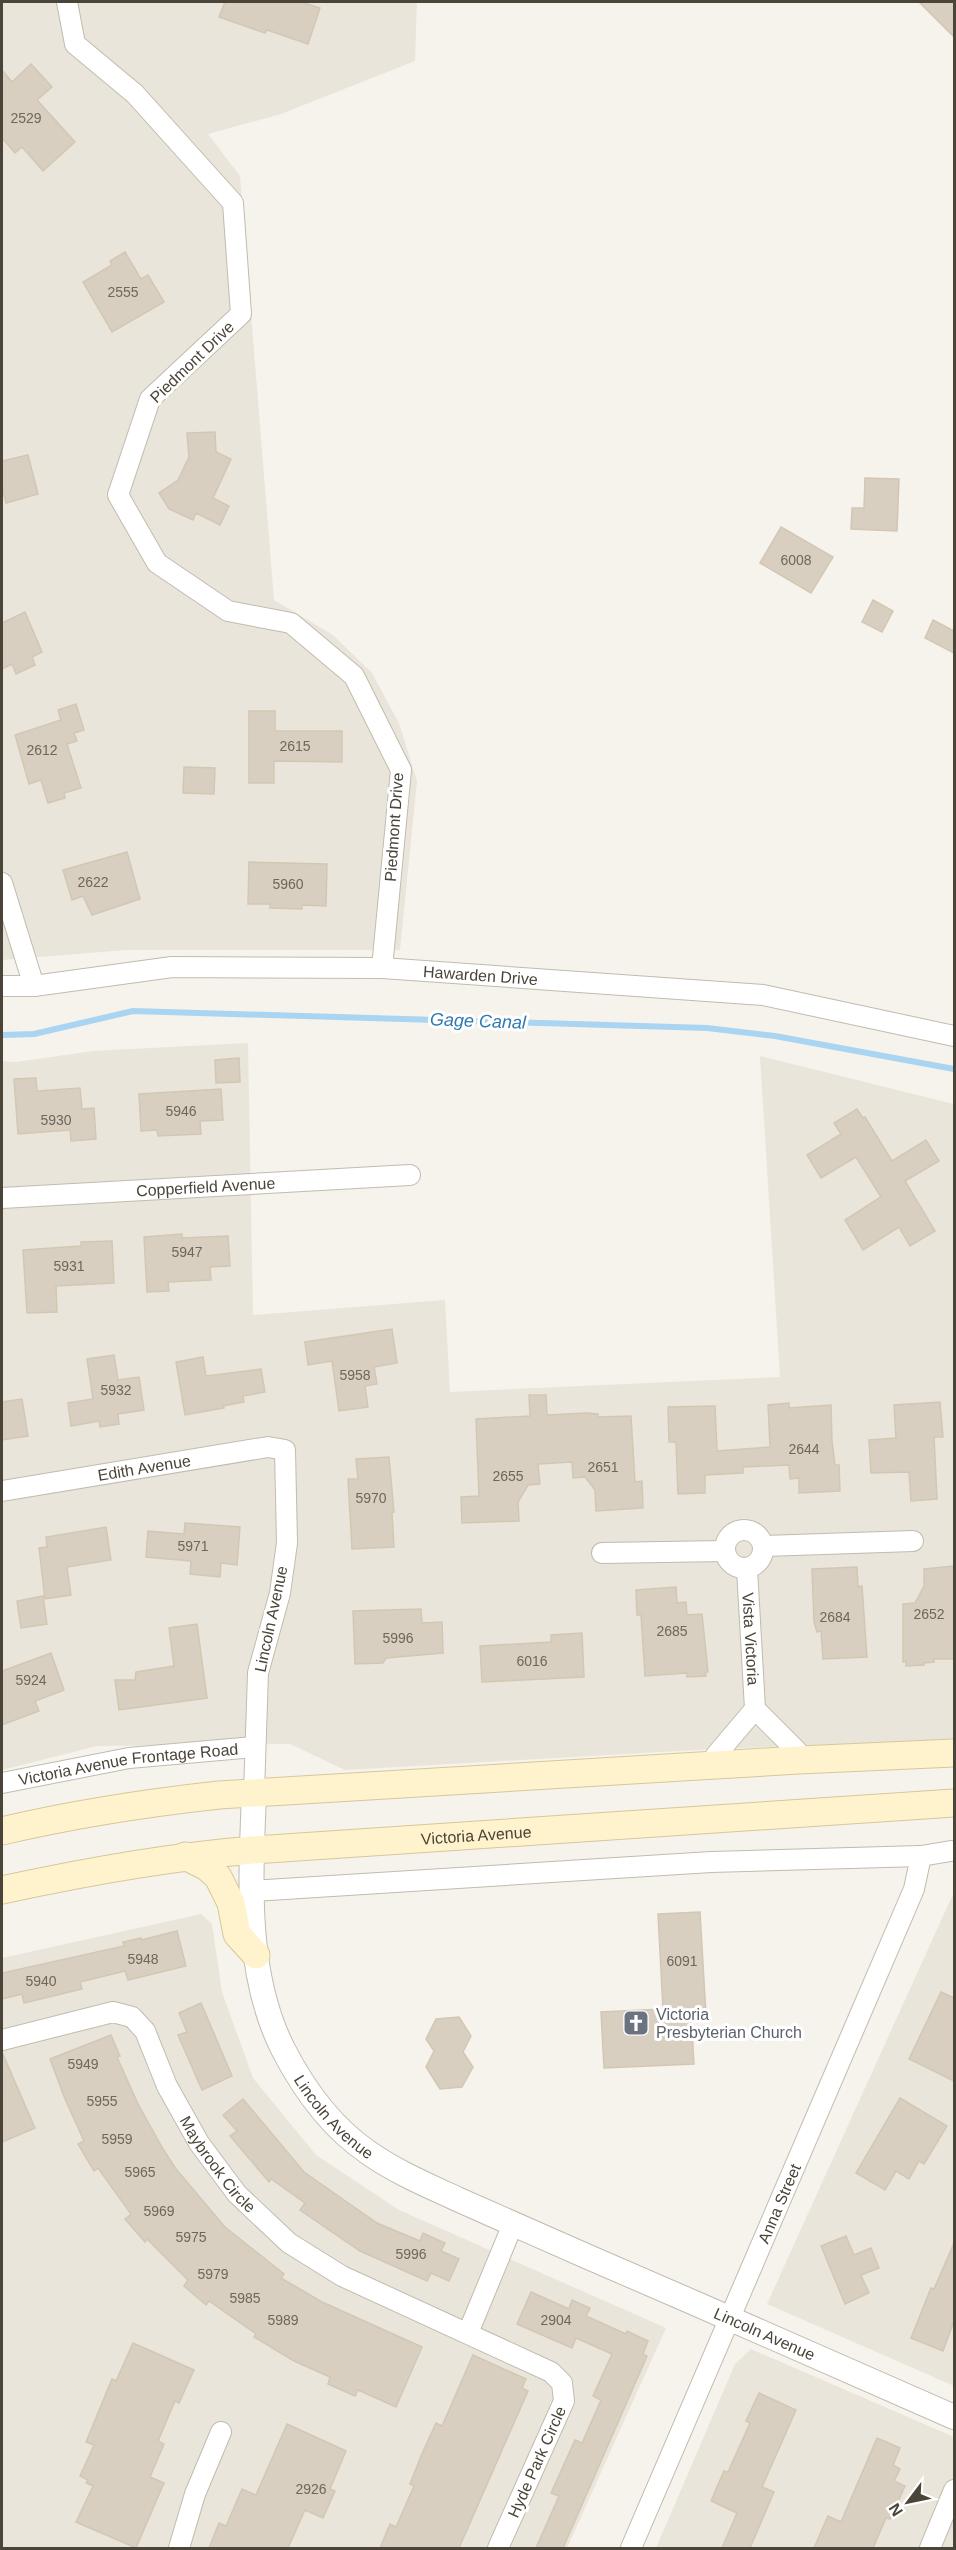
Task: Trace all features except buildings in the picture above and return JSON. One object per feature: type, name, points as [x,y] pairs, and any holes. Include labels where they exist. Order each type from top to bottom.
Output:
[{"type":"main road","points":[[2,1832],[50,1820],[138,1804],[254,1792],[954,1753]]},
{"type":"main road","name":"Victoria Avenue","points":[[2,1890],[99,1869],[185,1856],[954,1803]]},
{"type":"main road","points":[[185,1856],[207,1867],[218,1877],[231,1903],[237,1934],[256,1954]]},
{"type":"street","name":"Piedmont Drive","points":[[67,2],[75,44],[135,94],[233,203],[241,314],[150,399],[118,495],[157,563],[228,611],[291,624],[354,676],[401,770],[382,968]]},
{"type":"street","points":[[2,883],[34,986]]},
{"type":"street","name":"Hawarden Drive","points":[[2,986],[34,986],[172,968],[382,968],[764,995],[954,1036]]},
{"type":"street","name":"Copperfield Avenue","points":[[2,1198],[410,1174]]},
{"type":"street","name":"Edith Avenue","points":[[2,1491],[268,1447],[285,1450]]},
{"type":"street","name":"Lincoln Avenue","points":[[285,1450],[287,1543],[280,1593],[258,1673],[254,1747],[252,1891],[256,1954],[261,1986],[282,2047],[296,2074],[317,2103],[340,2128],[367,2153],[401,2173],[954,2417]]},
{"type":"street","points":[[742,1528],[757,1533],[764,1546],[761,1561],[747,1569],[732,1565],[724,1551],[728,1536],[742,1528]]},
{"type":"street","points":[[764,1546],[913,1541]]},
{"type":"street","points":[[602,1553],[724,1551]]},
{"type":"street","name":"Vista Victoria","points":[[747,1569],[755,1709],[797,1751],[799,1760]]},
{"type":"street","name":"Vista Victoria","points":[[713,1766],[716,1755],[755,1709]]},
{"type":"street","name":"Victoria Avenue Frontage Road","points":[[2,1783],[129,1758],[254,1747]]},
{"type":"street","points":[[252,1891],[711,1862],[921,1856],[951,1851]]},
{"type":"street","name":"Anna Street","points":[[631,2548],[914,1889],[921,1856]]},
{"type":"street","name":"Maybrook Circle","points":[[2,2040],[113,2012],[132,2017],[145,2031],[167,2086],[199,2143],[237,2194],[289,2243],[342,2276],[468,2332]]},
{"type":"street","points":[[468,2332],[513,2224]]},
{"type":"street","name":"Hyde Park Circle","points":[[468,2332],[551,2372],[562,2383],[564,2401],[498,2548]]},
{"type":"street","points":[[179,2548],[195,2494],[221,2432]]},
{"type":"street","points":[[930,2548],[954,2490]]},
{"type":"shaded area","points":[[2,2],[417,2],[415,61],[281,114],[208,134],[240,176],[274,600],[333,635],[372,673],[399,723],[417,781],[400,950],[126,950],[2,960]]},
{"type":"shaded area","points":[[248,1043],[253,1315],[445,1300],[450,1392],[780,1377],[760,1056],[954,1104],[954,1739],[696,1750],[345,1770],[290,1744],[97,1746],[2,1770],[2,1061],[16,1062],[93,1051]]},
{"type":"shaded area","points":[[954,1892],[954,2386],[767,2304]]},
{"type":"shaded area","points":[[201,1914],[212,1924],[222,1992],[253,2078],[316,2155],[399,2210],[666,2328],[567,2548],[2,2548],[2,1958]]},
{"type":"shaded area","points":[[751,2349],[954,2437],[954,2548],[656,2548],[735,2364]]},
{"type":"waterway","name":"Gage Canal","points":[[2,1035],[34,1034],[133,1011],[707,1028],[775,1036],[954,1069]]},
{"type":"place","name":"Victoria Presbyterian Church","points":[[636,2023]]}]
